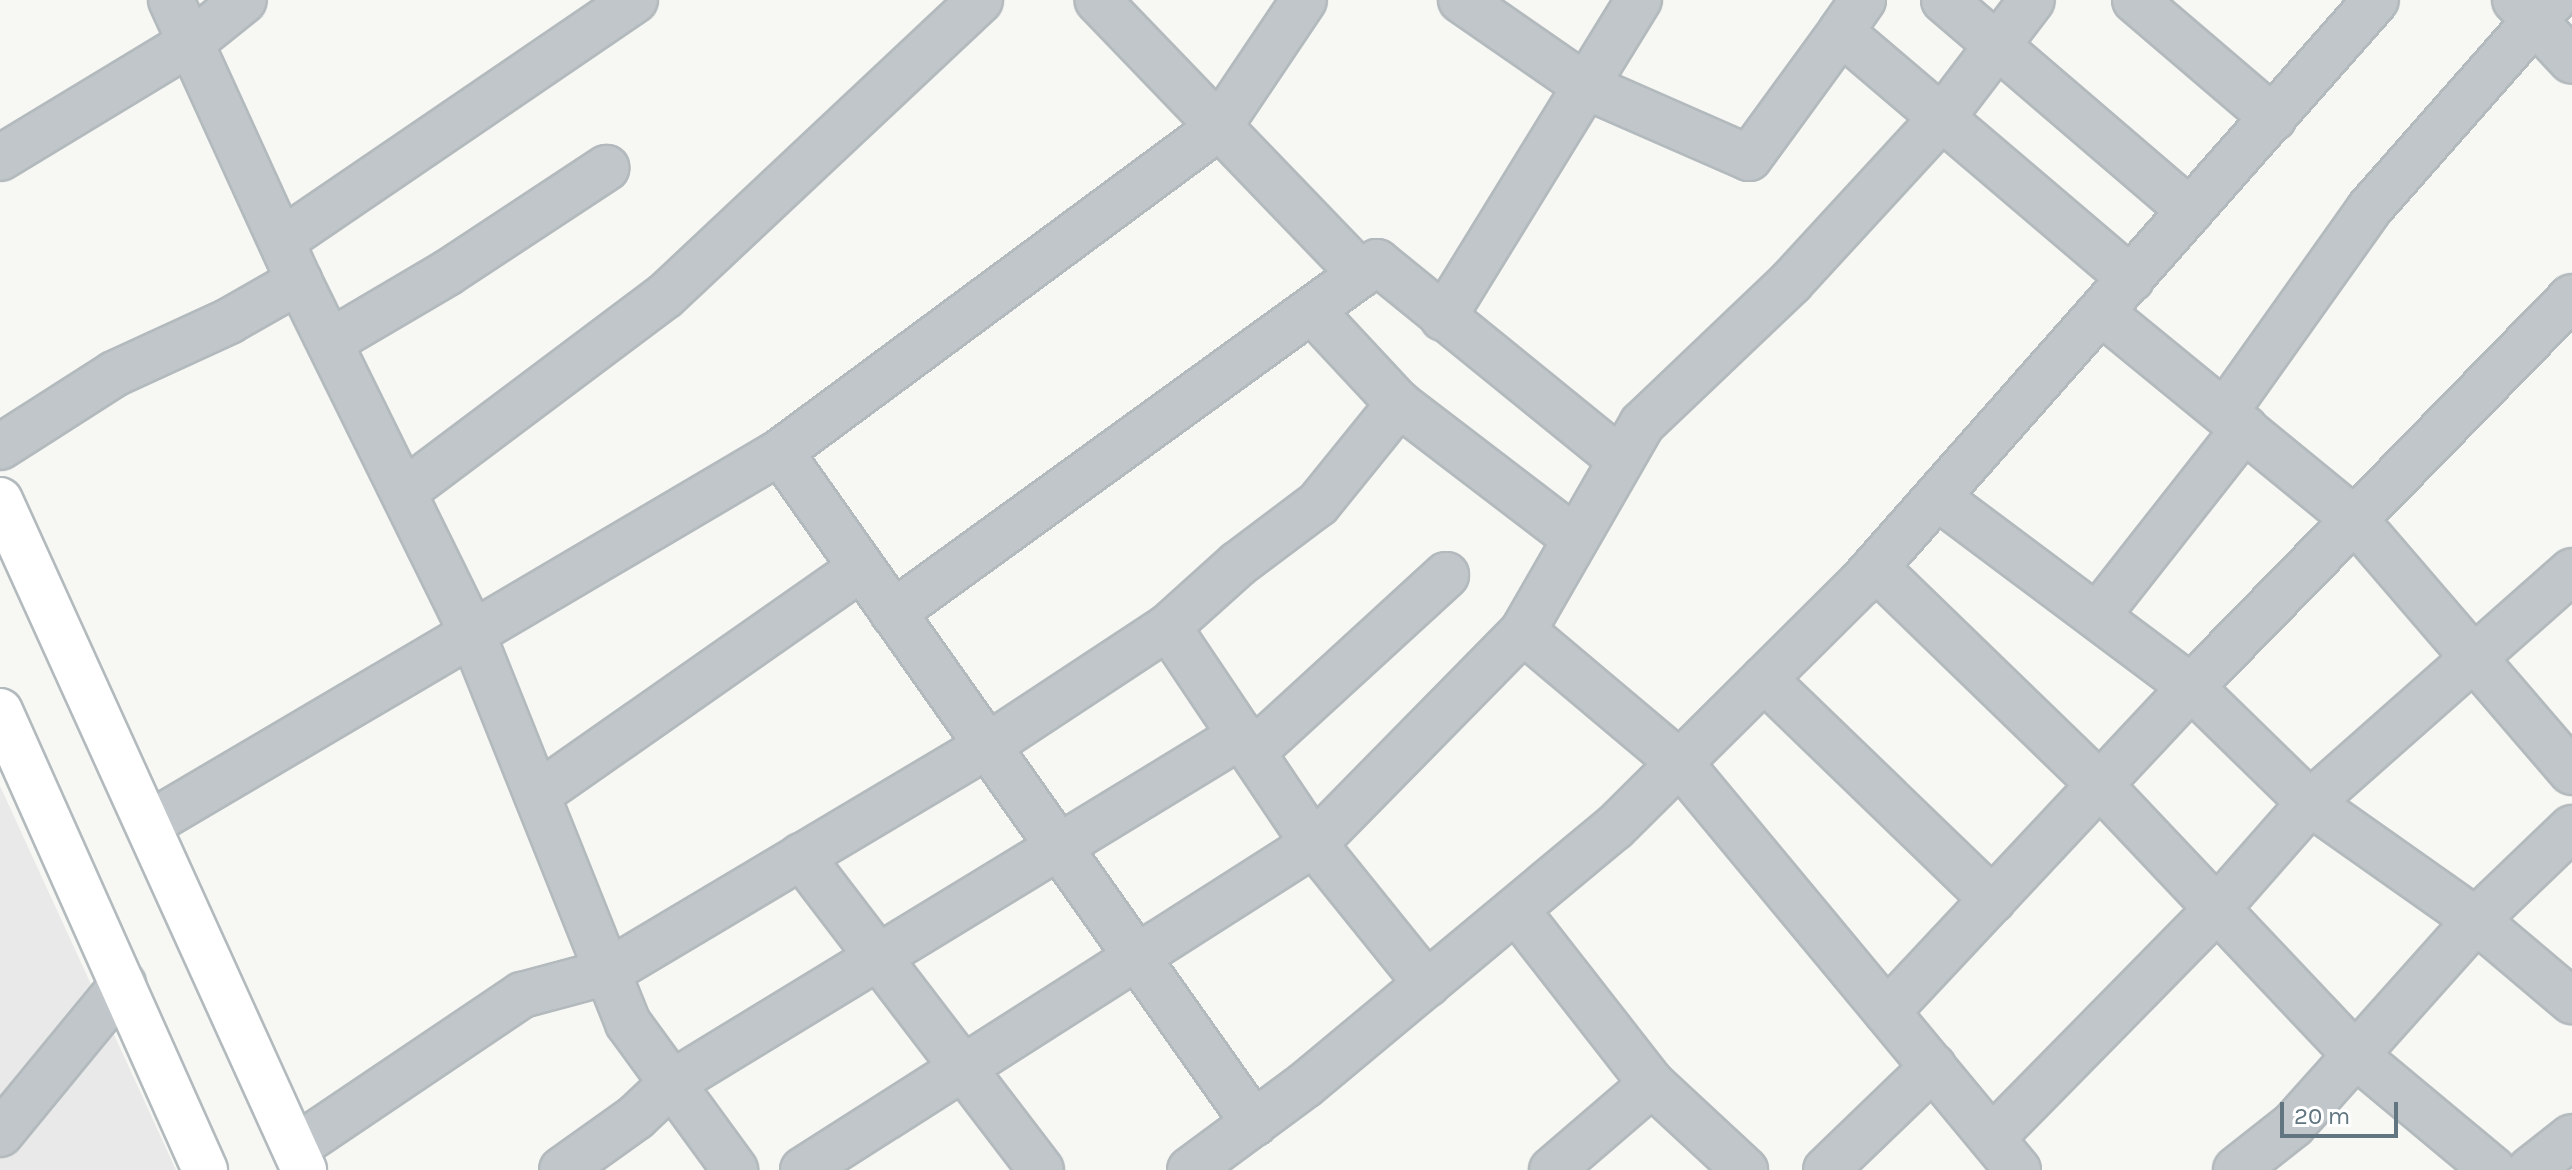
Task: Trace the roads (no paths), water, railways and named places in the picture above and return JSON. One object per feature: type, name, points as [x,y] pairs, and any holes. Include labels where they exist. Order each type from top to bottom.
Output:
[{"type":"main road","points":[[0,500],[151,823],[300,1159]]},
{"type":"main road","points":[[0,711],[205,1170]]},
{"type":"street","points":[[171,0],[193,41],[299,281],[405,491],[472,633],[628,1023],[735,1170]]},
{"type":"street","points":[[0,158],[193,41],[244,0]]},
{"type":"street","points":[[283,240],[635,0]]},
{"type":"street","points":[[405,491],[665,296],[980,0]]},
{"type":"street","points":[[1097,0],[1361,274]]},
{"type":"street","points":[[151,823],[780,452],[1218,128],[1304,0]]},
{"type":"street","points":[[1461,0],[1585,86],[1749,158],[1852,16],[1942,118],[2131,279]]},
{"type":"street","points":[[1443,318],[1639,0]]},
{"type":"street","points":[[1944,0],[2190,211]]},
{"type":"street","points":[[803,1170],[1314,844],[1523,631],[1573,537],[1642,424],[1791,282],[1942,118],[1995,44],[2032,0]]},
{"type":"street","points":[[2135,0],[2273,118]]},
{"type":"street","points":[[1190,1170],[1254,1123],[1427,984],[1615,827],[1680,763],[1875,567],[2376,0]]},
{"type":"street","points":[[2097,616],[2235,420],[2369,209],[2533,6],[2572,61]]},
{"type":"street","points":[[330,342],[447,273],[606,168]]},
{"type":"street","points":[[893,613],[1314,313],[1377,262],[1619,459]]},
{"type":"street","points":[[0,447],[114,374],[229,321],[299,281]]},
{"type":"street","points":[[1887,1012],[2191,687],[2572,297]]},
{"type":"street","points":[[2101,312],[2356,521],[2572,772]]},
{"type":"street","points":[[1314,313],[1399,404],[1573,537]]},
{"type":"street","points":[[300,1159],[522,995],[608,972],[986,747],[1168,627],[1238,564],[1318,504],[1399,404]]},
{"type":"street","points":[[780,452],[1254,1123]]},
{"type":"street","points":[[1937,497],[2191,687],[2310,803],[2476,920],[2572,1001]]},
{"type":"street","points":[[1875,567],[2100,785],[2215,911],[2354,1054],[2493,1170]]},
{"type":"street","points":[[537,795],[861,568]]},
{"type":"street","points":[[1523,631],[1680,763],[2005,1154],[2310,803],[2572,571]]},
{"type":"street","points":[[562,1170],[636,1117],[672,1083],[1059,851],[1247,743],[1446,575]]},
{"type":"street","points":[[1168,627],[1314,844],[1427,984]]},
{"type":"street","points":[[1764,679],[1993,900]]},
{"type":"street","points":[[2236,1170],[2293,1125],[2476,920],[2572,828]]},
{"type":"street","points":[[801,856],[1041,1170]]},
{"type":"street","points":[[1516,910],[1652,1084],[1745,1170]]},
{"type":"street","points":[[0,1134],[123,984]]},
{"type":"street","points":[[1826,1170],[1933,1067]]},
{"type":"street","points":[[1552,1170],[1652,1084]]},
{"type":"street","points":[[2530,1170],[2572,1137]]}]
